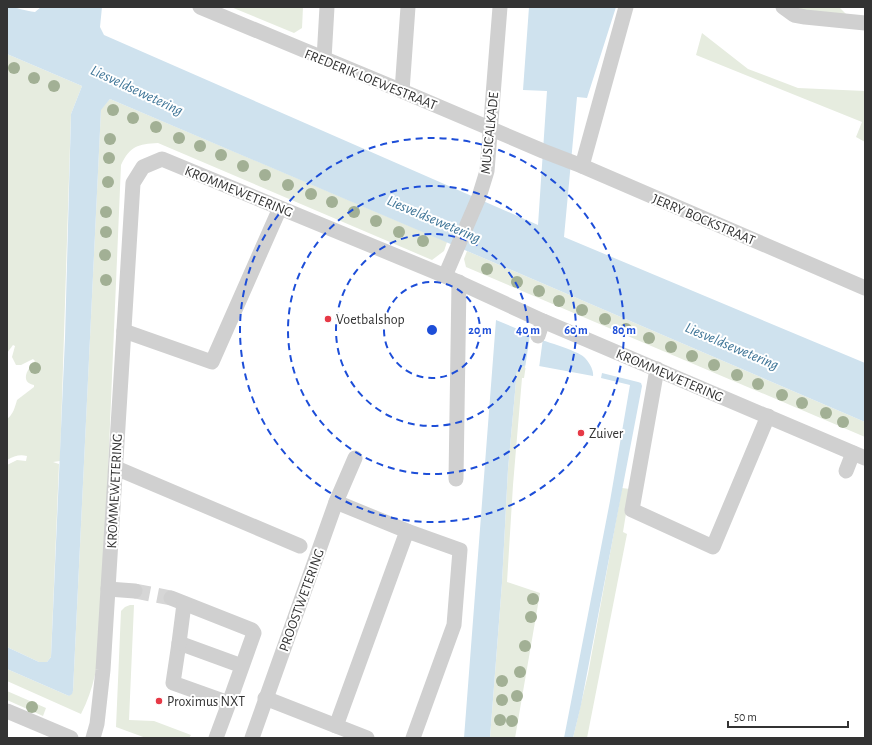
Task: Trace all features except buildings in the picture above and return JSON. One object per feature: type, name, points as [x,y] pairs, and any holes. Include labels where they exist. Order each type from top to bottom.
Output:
[{"type":"street","name":"FREDERIK LOEWESTRAAT","points":[[200,7],[543,151]]},
{"type":"street","points":[[324,59],[327,7]]},
{"type":"street","points":[[402,91],[408,7]]},
{"type":"street","name":"MUSICALKADE","points":[[445,276],[479,197],[488,171],[500,7]]},
{"type":"street","points":[[577,165],[626,7]]},
{"type":"street","points":[[783,7],[794,15],[865,23]]},
{"type":"street","name":"JERRY BOCKSTRAAT","points":[[543,151],[865,288]]},
{"type":"street","name":"KROMMEWETERING","points":[[93,738],[97,724],[102,678],[133,183],[142,167],[162,159],[445,276],[543,321],[859,455]]},
{"type":"street","points":[[124,331],[212,362],[280,208]]},
{"type":"street","points":[[456,479],[459,282]]},
{"type":"street","points":[[538,336],[543,321]]},
{"type":"street","points":[[657,369],[632,510],[713,547],[768,416]]},
{"type":"street","points":[[846,471],[859,455]]},
{"type":"street","name":"PROOSTWETERING","points":[[252,738],[336,502],[356,458]]},
{"type":"street","points":[[116,468],[300,546]]},
{"type":"street","points":[[336,502],[407,531],[460,550],[454,625],[414,738]]},
{"type":"street","points":[[336,726],[407,531]]},
{"type":"street","points":[[108,589],[135,590]]},
{"type":"street","points":[[216,738],[254,633],[253,631],[178,601],[179,643],[173,683],[228,703]]},
{"type":"street","points":[[179,643],[242,666]]},
{"type":"street","points":[[265,698],[367,738]]},
{"type":"street","points":[[7,711],[71,738]]},
{"type":"shaded area","points":[[231,7],[303,7],[302,28],[294,33]]},
{"type":"shaded area","points":[[796,7],[839,7],[849,17],[802,12]]},
{"type":"shaded area","points":[[702,33],[748,69],[798,88],[865,91],[865,142],[856,137],[862,122],[696,55]]},
{"type":"shaded area","points":[[7,54],[82,86],[71,114],[60,461],[53,462],[59,464],[51,657],[47,662],[39,662],[7,647],[7,465],[17,460],[26,461],[27,456],[22,455],[12,457],[7,460],[7,419],[15,408],[17,400],[34,387],[34,385],[27,381],[26,374],[35,361],[33,359],[21,365],[16,365],[12,357],[15,346],[13,345],[7,353]]},
{"type":"shaded area","points":[[110,99],[447,242],[444,251],[432,260],[158,143],[145,144],[135,147],[124,159],[121,165],[101,636],[95,676],[81,714],[7,681],[7,669],[69,696],[73,691],[101,109]]},
{"type":"shaded area","points":[[467,251],[865,422],[865,437],[466,267],[464,259]]},
{"type":"shaded area","points":[[526,365],[524,378],[522,378],[507,582],[540,593],[515,738],[490,738],[502,583],[508,469],[517,370]]},
{"type":"shaded area","points":[[622,488],[630,489],[623,532],[627,534],[587,738],[573,738],[588,674]]},
{"type":"shaded area","points":[[130,605],[134,605],[129,720],[154,721],[191,735],[189,738],[146,738],[116,727],[121,611]]},
{"type":"shaded area","points":[[7,691],[46,708],[43,716],[7,700]]},
{"type":"water","name":"Liesveldsewetering","points":[[7,7],[35,12],[41,7],[102,7],[100,27],[104,35],[538,225],[547,91],[523,90],[529,7],[616,7],[587,98],[577,97],[564,237],[865,363],[865,422],[110,99],[101,110],[72,694],[69,696],[7,669],[7,647],[39,662],[47,662],[51,657],[65,338],[71,114],[82,86],[7,54]]},
{"type":"water","points":[[496,320],[527,333],[530,337],[580,354],[584,357],[592,369],[593,376],[539,366],[526,365],[517,370],[508,469],[502,583],[490,738],[464,738]]},
{"type":"water","points":[[602,373],[638,382],[641,383],[642,386],[581,705],[573,738],[564,738],[610,501],[630,385],[601,378]]},
{"type":"pier","points":[[530,335],[543,338],[539,368],[525,368]]},
{"type":"tunnel","points":[[135,591],[171,598]]},
{"type":"place","name":"Voetbalshop","points":[[328,319]]},
{"type":"place","name":"Zuiver","points":[[581,433]]},
{"type":"place","name":"Proximus NXT","points":[[159,701]]}]
